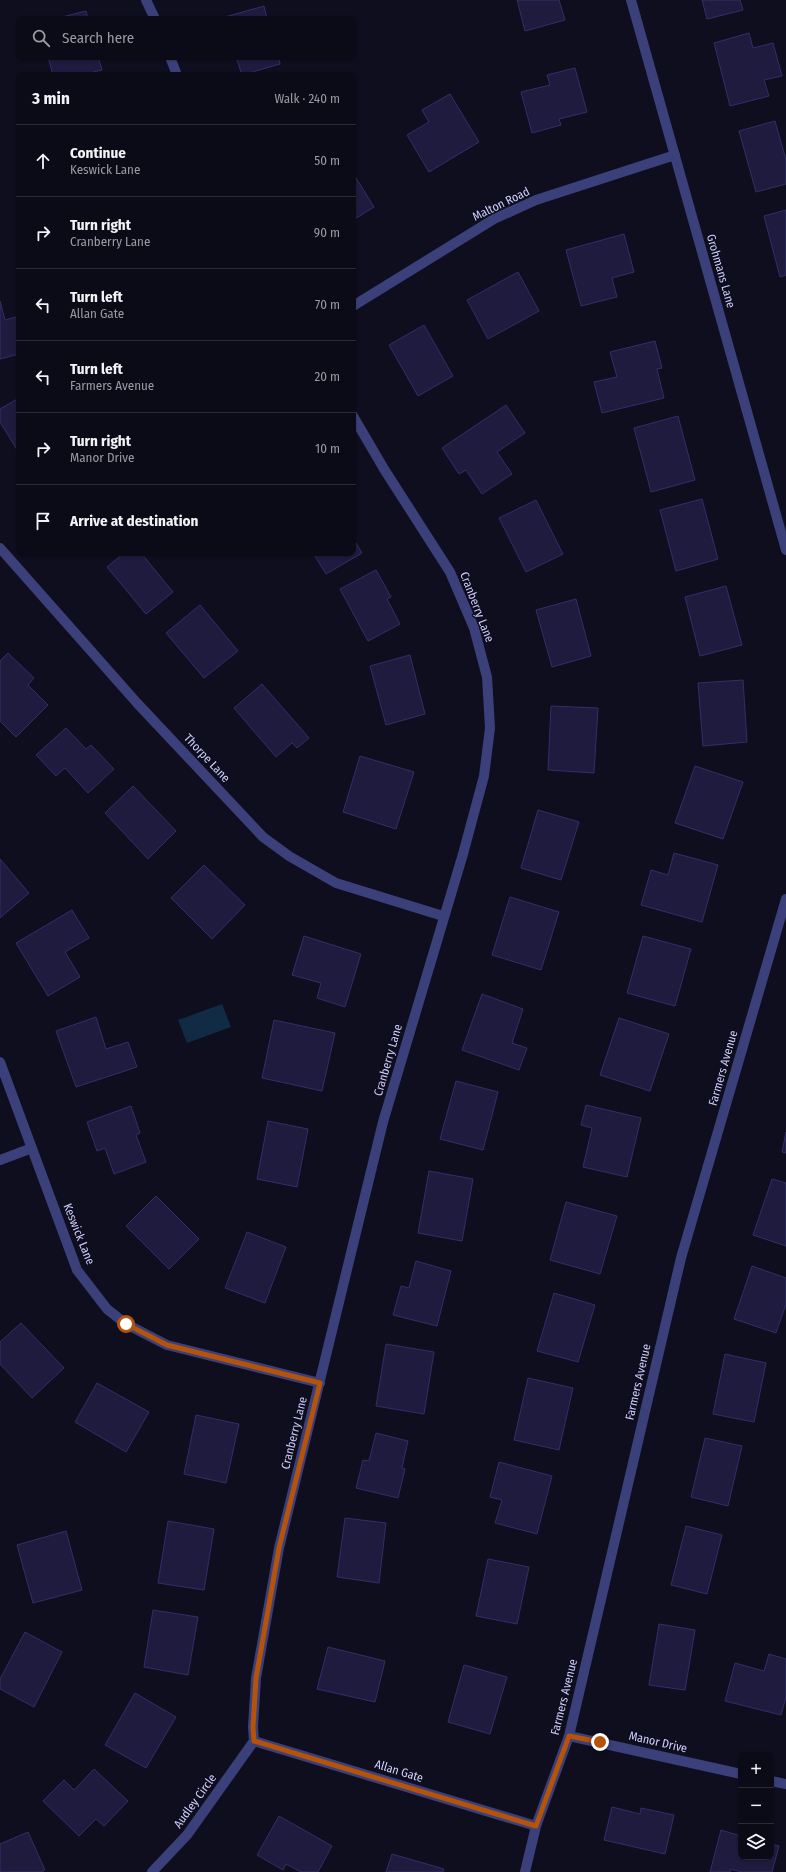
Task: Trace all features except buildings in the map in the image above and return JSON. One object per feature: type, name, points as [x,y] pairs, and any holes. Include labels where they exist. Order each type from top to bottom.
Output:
[{"type":"street","points":[[146,0],[154,16]]},
{"type":"street","name":"Grohmans Lane","points":[[631,0],[786,550]]},
{"type":"street","points":[[171,60],[176,72]]},
{"type":"street","name":"Malton Road","points":[[356,304],[494,219],[536,200],[675,155]]},
{"type":"street","name":"Cranberry Lane","points":[[254,1741],[253,1727],[256,1678],[279,1548],[383,1122],[443,916],[463,854],[484,776],[490,728],[487,677],[474,628],[450,572],[384,469],[356,421]]},
{"type":"street","name":"Thorpe Lane","points":[[0,548],[137,703],[262,837],[289,856],[336,883],[443,916]]},
{"type":"street","name":"Farmers Avenue","points":[[525,1872],[536,1826],[569,1736],[681,1258],[786,899]]},
{"type":"street","name":"Keswick Lane","points":[[0,1062],[77,1270],[107,1309],[126,1324],[167,1345],[320,1383]]},
{"type":"street","points":[[0,1160],[32,1148]]},
{"type":"street","name":"Manor Drive","points":[[569,1736],[738,1773]]},
{"type":"street","name":"Allan Gate","points":[[254,1741],[536,1826]]},
{"type":"street","name":"Audley Circle","points":[[152,1872],[187,1836],[254,1741]]},
{"type":"street","points":[[774,1782],[786,1784]]},
{"type":"water","points":[[222,1004],[231,1027],[187,1043],[178,1020]]},
{"type":"route","points":[[126,1324],[167,1345],[320,1383],[279,1548],[256,1678],[253,1727],[254,1741],[536,1826],[569,1736],[600,1742]]}]
